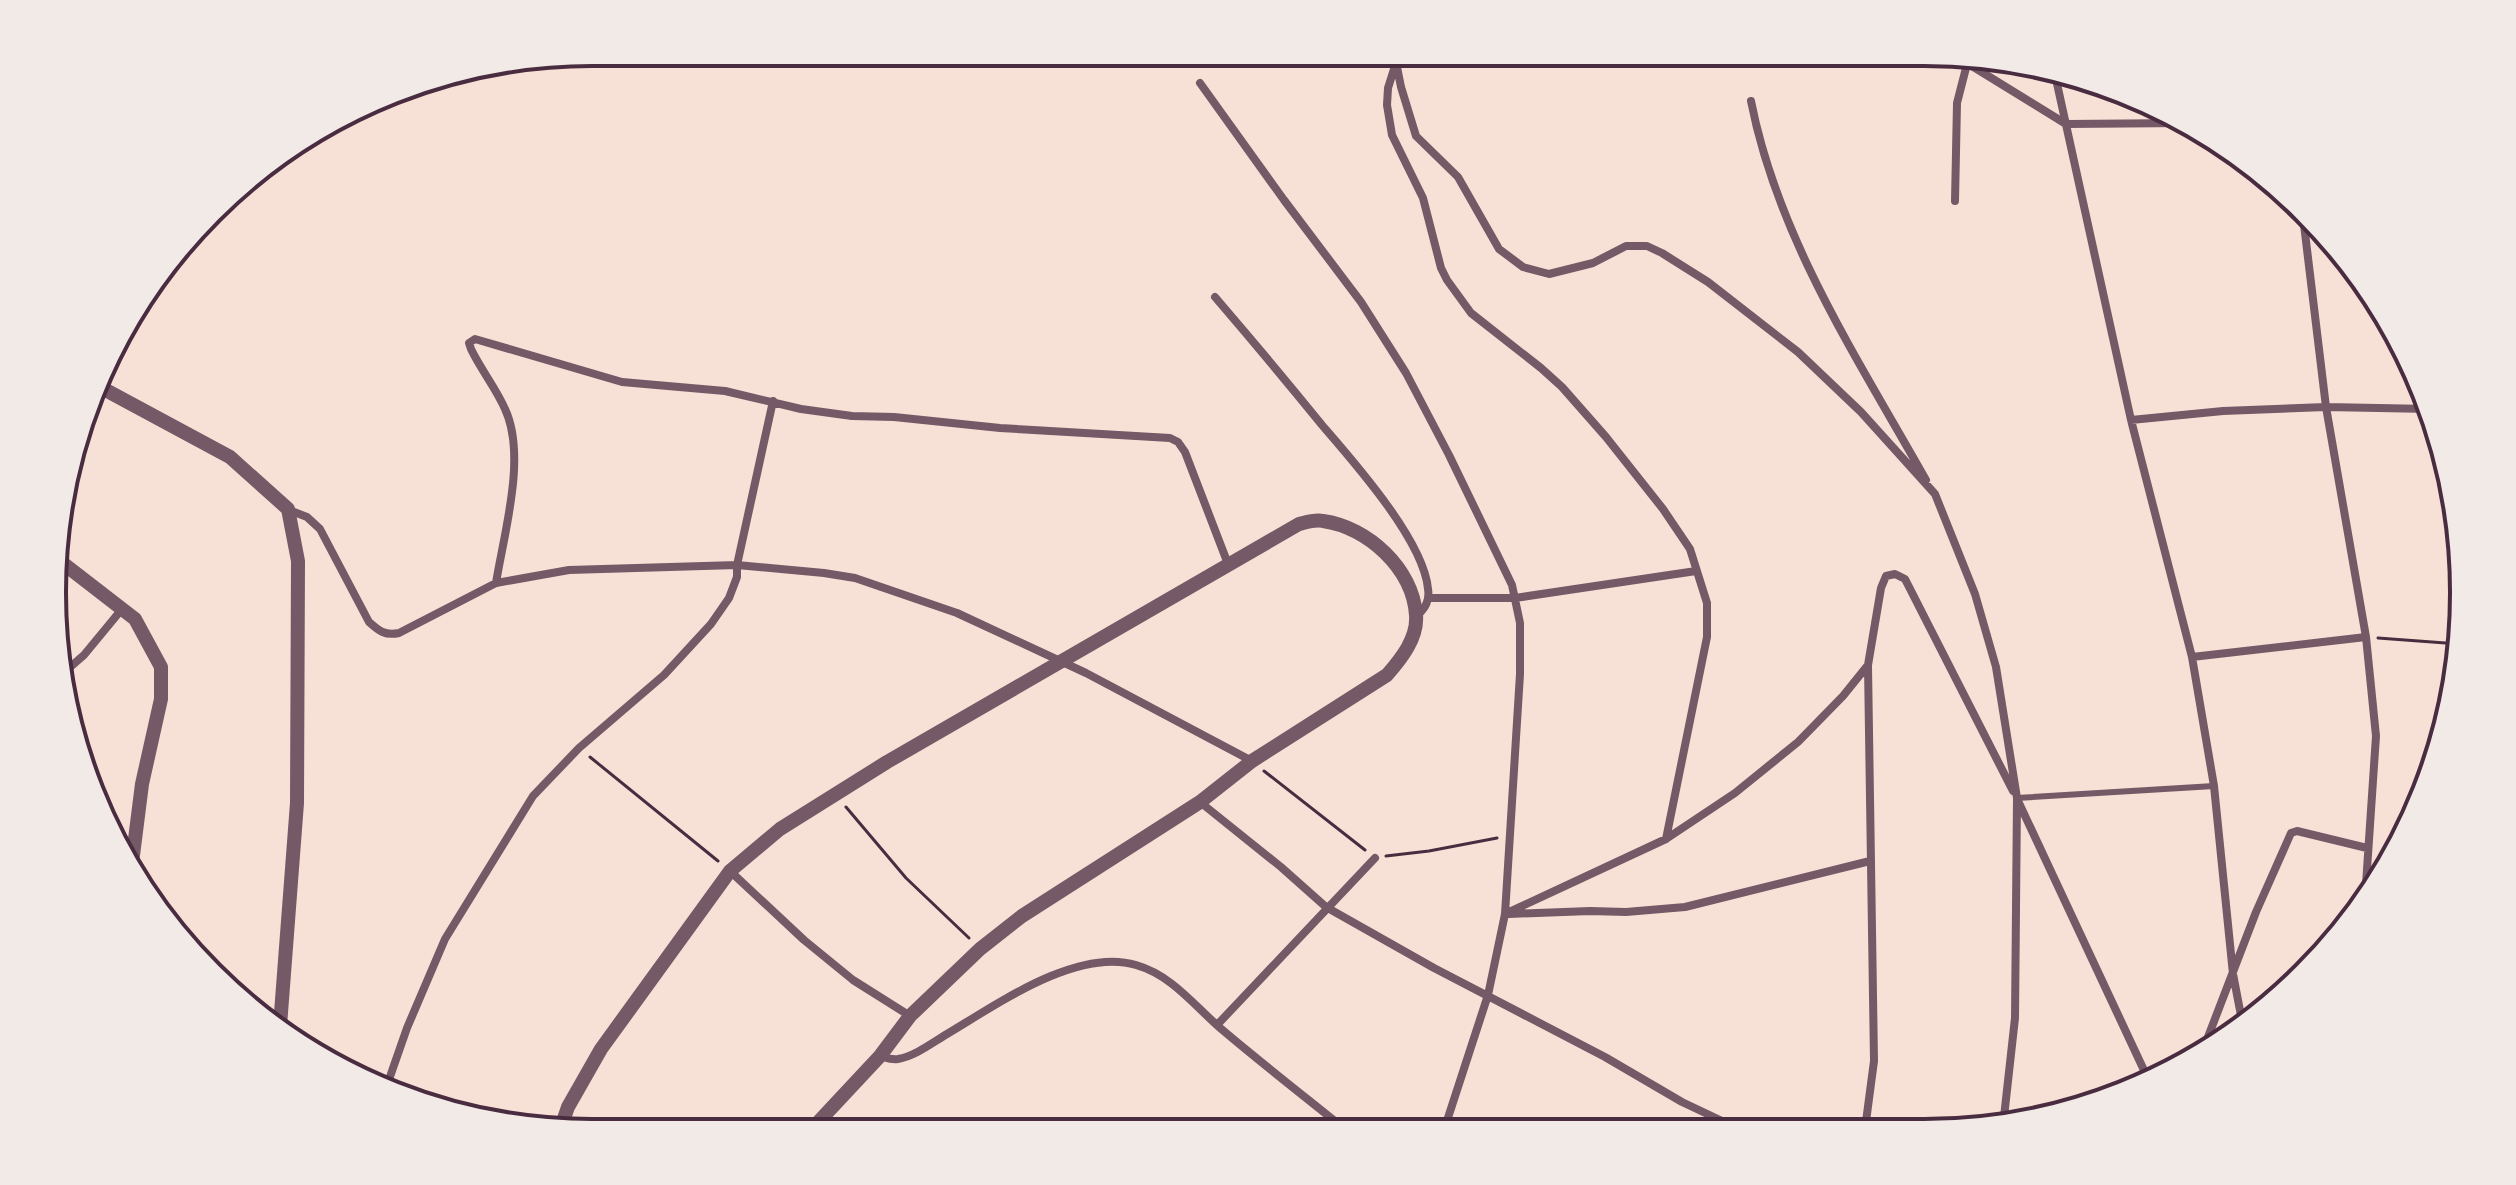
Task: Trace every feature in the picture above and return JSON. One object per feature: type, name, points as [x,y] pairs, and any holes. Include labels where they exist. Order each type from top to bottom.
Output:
[{"type":"street","points":[[1393,66],[1387,97],[1392,135],[1423,198],[1447,280],[1471,313],[1541,368],[1606,437],[1678,528],[1690,549],[1707,603],[1707,637],[1666,839]]},
{"type":"street","points":[[1397,66],[1416,136],[1458,177],[1499,249],[1523,267],[1549,274],[1593,263],[1626,246],[1647,246],[1662,253],[1708,282],[1798,352],[1861,412],[1935,494]]},
{"type":"street","points":[[1955,201],[1957,103],[1966,68]]},
{"type":"street","points":[[1975,69],[2066,124],[2162,123]]},
{"type":"street","points":[[1200,83],[1361,302],[1406,373],[1512,585],[1520,623],[1520,674],[1505,914],[1488,995],[1448,1119]]},
{"type":"street","points":[[2057,83],[2131,420],[2192,657],[2214,786],[2233,974],[2240,1013]]},
{"type":"street","points":[[1751,101],[1758,141],[1815,284],[1935,494],[1975,594],[1996,667],[2017,798],[2015,1018],[2005,1112]]},
{"type":"street","points":[[2305,229],[2326,407],[2366,637],[2376,736],[2366,877]]},
{"type":"street","points":[[821,1119],[880,1056],[910,1016],[980,949],[1022,916],[1200,802],[1252,761],[1387,675],[1403,656],[1417,617],[1429,598],[1423,569],[1406,535],[1375,488],[1215,297]]},
{"type":"street","points":[[496,583],[512,488],[514,435],[506,410],[471,349],[471,340],[480,339],[622,382],[725,391],[801,409],[852,416],[1170,438],[1178,442],[1228,564]]},
{"type":"street","points":[[106,390],[230,457],[288,509],[307,517],[320,529],[369,622],[388,635],[399,633],[496,583],[569,570],[737,565],[824,573],[855,578],[957,613],[1086,673],[1252,761]]},
{"type":"street","points":[[389,1078],[445,939],[533,796],[579,748],[664,675],[711,624],[729,598],[737,577],[737,565],[773,401]]},
{"type":"street","points":[[2131,420],[2223,411],[2326,407],[2417,409]]},
{"type":"street","points":[[281,1016],[297,803],[298,561],[288,509]]},
{"type":"street","points":[[564,1118],[601,1049],[730,871],[780,829],[835,794],[1299,524],[1320,520],[1364,535],[1386,553],[1401,573],[1412,595],[1417,617]]},
{"type":"street","points":[[67,566],[135,619],[161,667],[161,699],[142,784],[134,850]]},
{"type":"street","points":[[1429,598],[1515,598],[1696,571]]},
{"type":"street","points":[[1866,1119],[1874,1061],[1868,665],[1881,588],[1886,576],[1895,574],[1905,579],[2017,798],[2144,1070]]},
{"type":"street","points":[[72,666],[122,609]]},
{"type":"street","points":[[2192,657],[2366,637]]},
{"type":"street","points":[[1505,914],[1666,839],[1735,793],[1798,742],[1868,665]]},
{"type":"street","points":[[1200,802],[1326,907],[1718,1119]]},
{"type":"street","points":[[2209,1034],[2256,912],[2291,833],[2297,831],[2367,848]]},
{"type":"street","points":[[1217,1025],[1375,858]]},
{"type":"street","points":[[1505,914],[1626,912],[1685,907],[1870,861]]},
{"type":"street","points":[[730,871],[804,940],[853,980],[910,1016]]},
{"type":"street","points":[[880,1056],[891,1060],[913,1054],[1024,989],[1078,967],[1108,961],[1136,965],[1160,975],[1332,1119]]},
{"type":"lane","points":[[2017,798],[2214,786]]},
{"type":"path","points":[[2366,637],[2447,643]]},
{"type":"path","points":[[579,748],[730,871]]},
{"type":"path","points":[[1252,761],[1375,858],[1508,835]]},
{"type":"path","points":[[835,794],[906,878],[980,949]]}]
